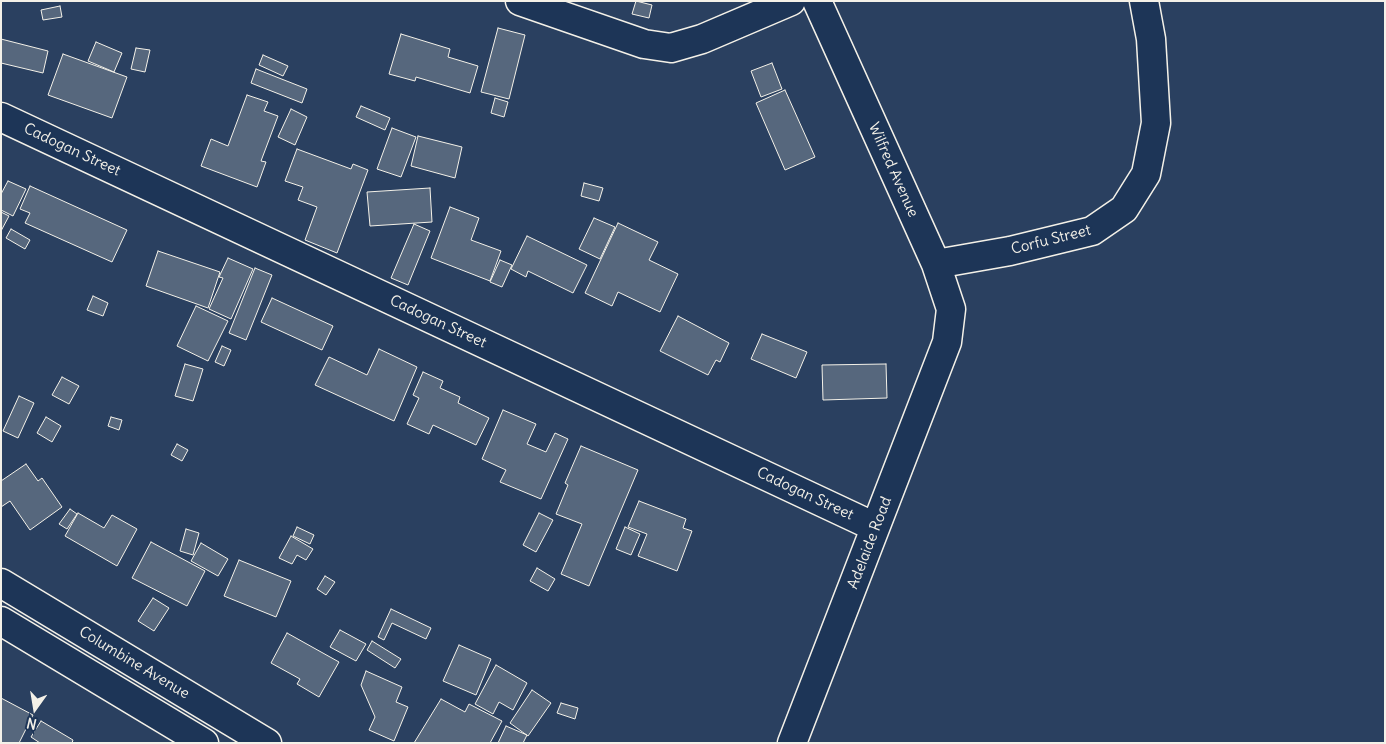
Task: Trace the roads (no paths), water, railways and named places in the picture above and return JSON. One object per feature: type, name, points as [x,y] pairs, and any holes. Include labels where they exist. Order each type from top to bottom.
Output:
[{"type":"street","points":[[520,1],[644,44],[671,48],[702,39],[791,1]]},
{"type":"street","name":"Wilfred Avenue","points":[[817,1],[936,264],[950,309],[947,342]]},
{"type":"street","name":"Corfu Street","points":[[936,264],[1048,243],[1092,231],[1124,209],[1146,174],[1156,124],[1151,39],[1144,1]]},
{"type":"street","name":"Cadogan Street","points":[[1,117],[876,527]]},
{"type":"street","name":"Adelaide Road","points":[[792,743],[947,342]]},
{"type":"street","name":"Columbine Avenue","points":[[1,582],[267,743]]},
{"type":"street","points":[[1,621],[204,743]]}]
